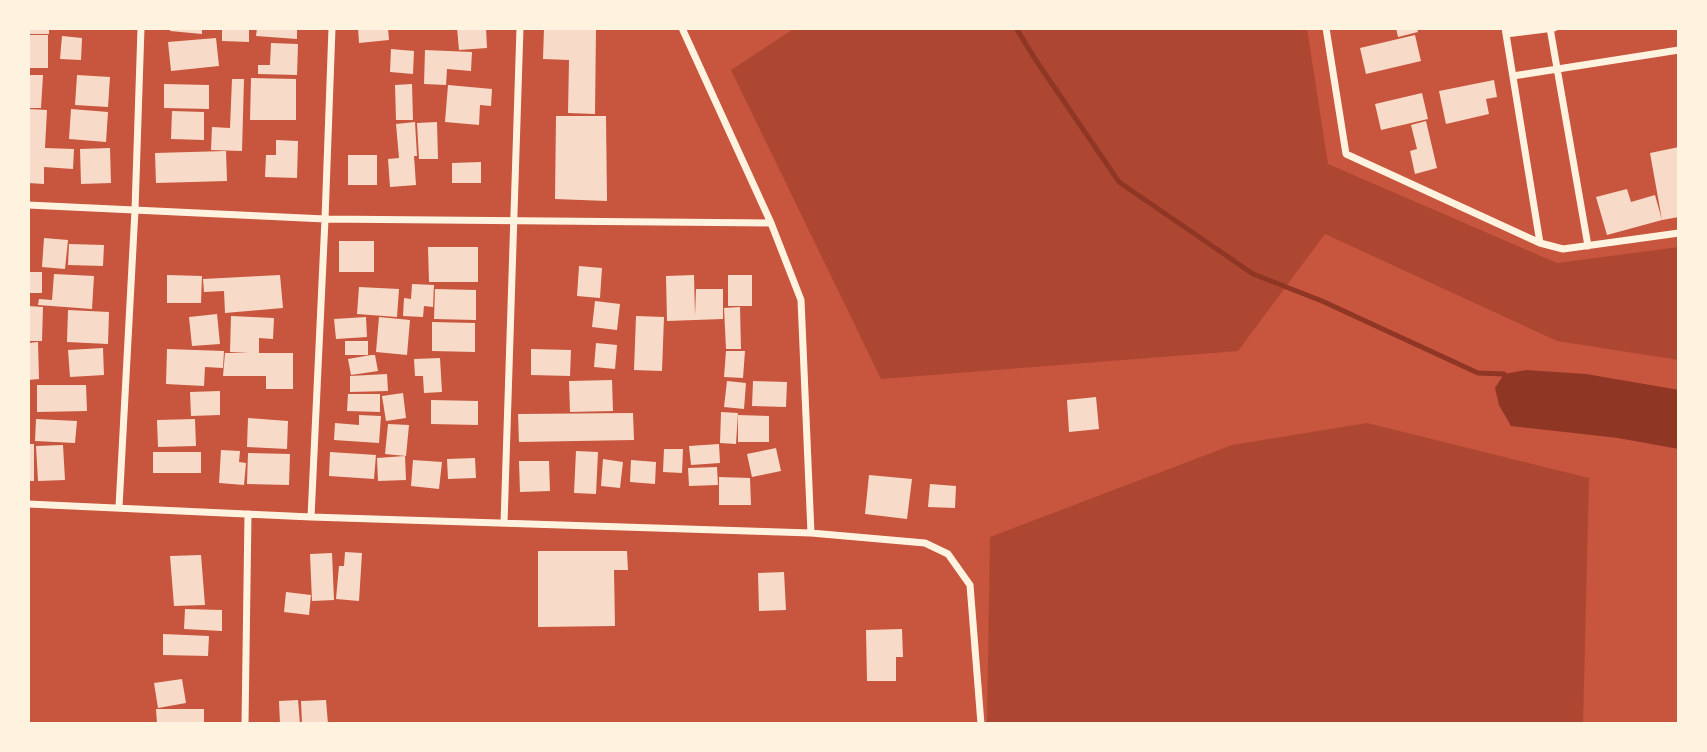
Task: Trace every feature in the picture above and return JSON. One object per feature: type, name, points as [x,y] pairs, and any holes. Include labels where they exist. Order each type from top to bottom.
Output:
[{"type":"street","points":[[119,507],[135,210],[141,28]]},
{"type":"street","points":[[311,517],[332,28]]},
{"type":"street","points":[[504,523],[520,28]]},
{"type":"street","points":[[682,28],[771,223],[801,300],[811,533]]},
{"type":"street","points":[[1326,28],[1346,154],[1540,243],[1563,249],[1679,233]]},
{"type":"street","points":[[1540,243],[1506,31],[1552,28],[1588,246]]},
{"type":"street","points":[[1513,76],[1679,50]]},
{"type":"street","points":[[28,205],[325,219],[771,223]]},
{"type":"street","points":[[28,504],[311,517],[811,533],[925,543],[948,554],[970,585],[981,724]]},
{"type":"street","points":[[245,724],[248,514]]},
{"type":"shaded area","points":[[795,28],[1307,28],[1328,164],[1557,263],[1679,247],[1679,360],[1557,341],[1325,234],[1238,351],[881,379],[731,70]]},
{"type":"shaded area","points":[[1526,370],[1586,374],[1679,390],[1679,449],[1618,438],[1511,426],[1499,405],[1495,388],[1504,374]]},
{"type":"shaded area","points":[[1367,423],[1589,478],[1583,724],[987,724],[990,537],[1232,445]]},
{"type":"building","points":[[28,28],[49,28],[49,34],[30,34]]},
{"type":"building","points":[[170,28],[202,28],[202,34],[170,31]]},
{"type":"building","points":[[222,28],[249,28],[249,42],[222,41]]},
{"type":"building","points":[[257,28],[297,28],[297,39],[256,36]]},
{"type":"building","points":[[358,28],[388,28],[389,40],[359,43]]},
{"type":"building","points":[[457,28],[486,28],[487,48],[459,50]]},
{"type":"building","points":[[544,28],[596,28],[595,114],[568,113],[569,60],[543,59]]},
{"type":"building","points":[[1396,28],[1417,28],[1418,32],[1398,37]]},
{"type":"building","points":[[28,35],[48,35],[48,68],[28,68]]},
{"type":"building","points":[[1415,35],[1421,61],[1366,74],[1360,48]]},
{"type":"building","points":[[62,36],[82,38],[81,60],[60,59]]},
{"type":"building","points":[[216,38],[219,66],[171,71],[168,42]]},
{"type":"building","points":[[271,43],[298,44],[297,75],[258,74],[258,65],[270,65]]},
{"type":"building","points":[[391,49],[414,51],[413,74],[390,72]]},
{"type":"building","points":[[425,50],[472,52],[471,71],[447,69],[446,85],[424,84]]},
{"type":"building","points":[[28,75],[43,75],[41,108],[28,108]]},
{"type":"building","points":[[77,75],[110,77],[108,107],[75,105]]},
{"type":"building","points":[[251,78],[296,79],[296,120],[250,120]]},
{"type":"building","points":[[232,79],[244,79],[242,151],[211,150],[212,127],[230,128]]},
{"type":"building","points":[[1494,80],[1497,97],[1486,99],[1489,114],[1446,124],[1439,91]]},
{"type":"building","points":[[164,84],[209,85],[209,109],[164,108]]},
{"type":"building","points":[[412,84],[413,120],[396,120],[395,85]]},
{"type":"building","points":[[448,85],[492,89],[491,106],[480,105],[479,125],[445,122]]},
{"type":"building","points":[[1422,93],[1428,119],[1381,130],[1375,104]]},
{"type":"building","points":[[28,109],[47,110],[45,148],[74,149],[73,169],[44,167],[44,184],[28,183]]},
{"type":"building","points":[[71,109],[108,112],[106,142],[69,139]]},
{"type":"building","points":[[172,111],[204,112],[204,140],[171,139]]},
{"type":"building","points":[[556,116],[606,116],[607,201],[555,199]]},
{"type":"building","points":[[1426,121],[1437,168],[1415,174],[1410,151],[1417,149],[1411,125]]},
{"type":"building","points":[[415,122],[416,185],[390,187],[388,159],[399,158],[396,124]]},
{"type":"building","points":[[437,122],[438,159],[419,159],[417,123]]},
{"type":"building","points":[[276,140],[298,141],[297,178],[265,177],[266,155],[276,155]]},
{"type":"building","points":[[1679,147],[1679,217],[1662,220],[1650,153]]},
{"type":"building","points":[[110,148],[111,183],[81,184],[80,149]]},
{"type":"building","points":[[226,151],[227,181],[156,183],[155,153]]},
{"type":"building","points":[[348,155],[377,155],[377,185],[348,185]]},
{"type":"building","points":[[481,162],[481,183],[452,183],[452,163]]},
{"type":"building","points":[[1627,189],[1631,202],[1655,195],[1662,220],[1607,235],[1596,197]]},
{"type":"building","points":[[44,238],[68,240],[65,269],[42,267]]},
{"type":"building","points":[[339,241],[374,241],[374,272],[339,272]]},
{"type":"building","points":[[69,244],[104,245],[103,266],[68,265]]},
{"type":"building","points":[[428,247],[478,247],[478,282],[429,282]]},
{"type":"building","points":[[579,266],[602,268],[600,298],[577,296]]},
{"type":"building","points":[[28,272],[42,272],[42,293],[28,293]]},
{"type":"building","points":[[54,274],[94,276],[92,309],[38,305],[39,299],[52,300]]},
{"type":"building","points":[[167,275],[202,276],[201,303],[167,303]]},
{"type":"building","points":[[280,275],[283,308],[225,313],[224,291],[204,292],[203,279]]},
{"type":"building","points":[[694,275],[695,316],[696,289],[723,289],[723,319],[667,321],[666,276]]},
{"type":"building","points":[[728,275],[752,275],[752,306],[728,306]]},
{"type":"building","points":[[412,284],[434,285],[433,307],[424,306],[423,317],[403,316],[404,298],[411,299]]},
{"type":"building","points":[[359,287],[399,289],[397,317],[357,314]]},
{"type":"building","points":[[435,289],[476,290],[476,320],[434,319]]},
{"type":"building","points":[[595,301],[620,304],[617,330],[592,327]]},
{"type":"building","points":[[28,306],[43,307],[42,341],[28,341]]},
{"type":"building","points":[[740,307],[741,349],[726,349],[724,308]]},
{"type":"building","points":[[68,310],[109,312],[108,344],[67,342]]},
{"type":"building","points":[[217,314],[220,344],[192,346],[189,317]]},
{"type":"building","points":[[231,316],[274,318],[273,339],[259,338],[259,353],[293,353],[293,389],[266,389],[266,376],[223,376],[225,353],[249,353],[230,352]]},
{"type":"building","points":[[636,316],[664,317],[662,371],[634,370]]},
{"type":"building","points":[[366,317],[367,337],[336,339],[334,319]]},
{"type":"building","points":[[379,317],[410,320],[407,355],[376,352]]},
{"type":"building","points":[[432,322],[475,323],[475,352],[432,351]]},
{"type":"building","points":[[345,341],[368,341],[368,355],[345,355]]},
{"type":"building","points":[[38,342],[39,379],[28,380],[28,343]]},
{"type":"building","points":[[596,343],[617,345],[615,369],[594,367]]},
{"type":"building","points":[[103,348],[104,375],[70,377],[68,350]]},
{"type":"building","points":[[167,349],[224,351],[223,368],[205,367],[204,386],[166,384]]},
{"type":"building","points":[[531,349],[571,350],[570,376],[531,375]]},
{"type":"building","points":[[726,351],[745,351],[743,378],[724,377]]},
{"type":"building","points":[[375,355],[378,371],[351,375],[348,359]]},
{"type":"building","points":[[440,358],[442,392],[424,393],[423,376],[415,376],[414,359]]},
{"type":"building","points":[[387,374],[388,391],[350,392],[350,376]]},
{"type":"building","points":[[612,380],[613,411],[570,412],[569,381]]},
{"type":"building","points":[[727,381],[746,383],[744,409],[724,407]]},
{"type":"building","points":[[753,381],[787,382],[786,407],[752,406]]},
{"type":"building","points":[[37,385],[86,385],[87,411],[37,412]]},
{"type":"building","points":[[220,391],[220,415],[191,416],[190,392]]},
{"type":"building","points":[[403,393],[406,418],[386,421],[382,396]]},
{"type":"building","points":[[348,394],[380,394],[380,412],[347,411]]},
{"type":"building","points":[[1096,397],[1099,429],[1069,432],[1067,400]]},
{"type":"building","points":[[431,400],[478,401],[478,425],[431,424]]},
{"type":"building","points":[[721,412],[738,413],[736,444],[720,443]]},
{"type":"building","points":[[633,413],[634,440],[519,442],[518,414]]},
{"type":"building","points":[[359,415],[381,416],[379,443],[334,440],[335,423],[359,425]]},
{"type":"building","points":[[738,415],[769,416],[769,442],[738,442]]},
{"type":"building","points":[[248,418],[288,421],[287,449],[247,447]]},
{"type":"building","points":[[36,419],[77,421],[75,443],[35,441]]},
{"type":"building","points":[[195,419],[196,446],[158,447],[157,420]]},
{"type":"building","points":[[388,424],[409,425],[406,456],[385,454]]},
{"type":"building","points":[[28,444],[34,444],[34,481],[28,481]]},
{"type":"building","points":[[719,444],[720,463],[691,465],[689,446]]},
{"type":"building","points":[[63,445],[65,480],[38,481],[36,446]]},
{"type":"building","points":[[776,448],[781,471],[752,477],[747,454]]},
{"type":"building","points":[[664,449],[683,449],[682,473],[663,472]]},
{"type":"building","points":[[221,450],[240,451],[239,462],[246,463],[244,485],[219,483]]},
{"type":"building","points":[[576,451],[598,452],[596,494],[574,493]]},
{"type":"building","points":[[153,452],[201,452],[201,473],[153,473]]},
{"type":"building","points":[[330,452],[376,455],[374,479],[329,476]]},
{"type":"building","points":[[248,453],[290,454],[289,485],[247,484]]},
{"type":"building","points":[[405,456],[406,480],[378,481],[377,458]]},
{"type":"building","points":[[475,458],[476,478],[448,479],[447,459]]},
{"type":"building","points":[[603,459],[623,462],[620,488],[601,486]]},
{"type":"building","points":[[413,460],[442,462],[439,489],[411,486]]},
{"type":"building","points":[[631,460],[656,462],[655,484],[630,482]]},
{"type":"building","points":[[519,461],[549,461],[550,491],[520,492]]},
{"type":"building","points":[[717,467],[718,485],[689,486],[688,468]]},
{"type":"building","points":[[869,475],[912,479],[907,519],[865,514]]},
{"type":"building","points":[[719,477],[750,478],[751,505],[719,505]]},
{"type":"building","points":[[930,484],[956,486],[955,508],[928,507]]},
{"type":"building","points":[[538,551],[627,551],[628,570],[614,570],[615,626],[538,627]]},
{"type":"building","points":[[345,552],[362,553],[359,601],[336,599],[339,566],[344,566]]},
{"type":"building","points":[[332,553],[334,600],[312,601],[310,554]]},
{"type":"building","points":[[201,555],[205,605],[174,606],[170,556]]},
{"type":"building","points":[[784,572],[786,610],[759,611],[758,573]]},
{"type":"building","points":[[286,592],[311,595],[309,615],[284,612]]},
{"type":"building","points":[[185,609],[222,610],[222,631],[184,629]]},
{"type":"building","points":[[902,629],[903,657],[896,657],[896,681],[867,681],[866,630]]},
{"type":"building","points":[[163,634],[209,636],[208,656],[163,655]]},
{"type":"building","points":[[182,679],[186,703],[158,708],[154,683]]},
{"type":"building","points":[[298,700],[300,724],[280,724],[279,701]]},
{"type":"building","points":[[326,700],[328,724],[302,724],[301,701]]},
{"type":"building","points":[[156,709],[204,709],[204,724],[157,724]]},
{"type":"waterway","points":[[1016,28],[1119,182],[1253,274],[1322,301],[1478,373],[1504,374]]}]
